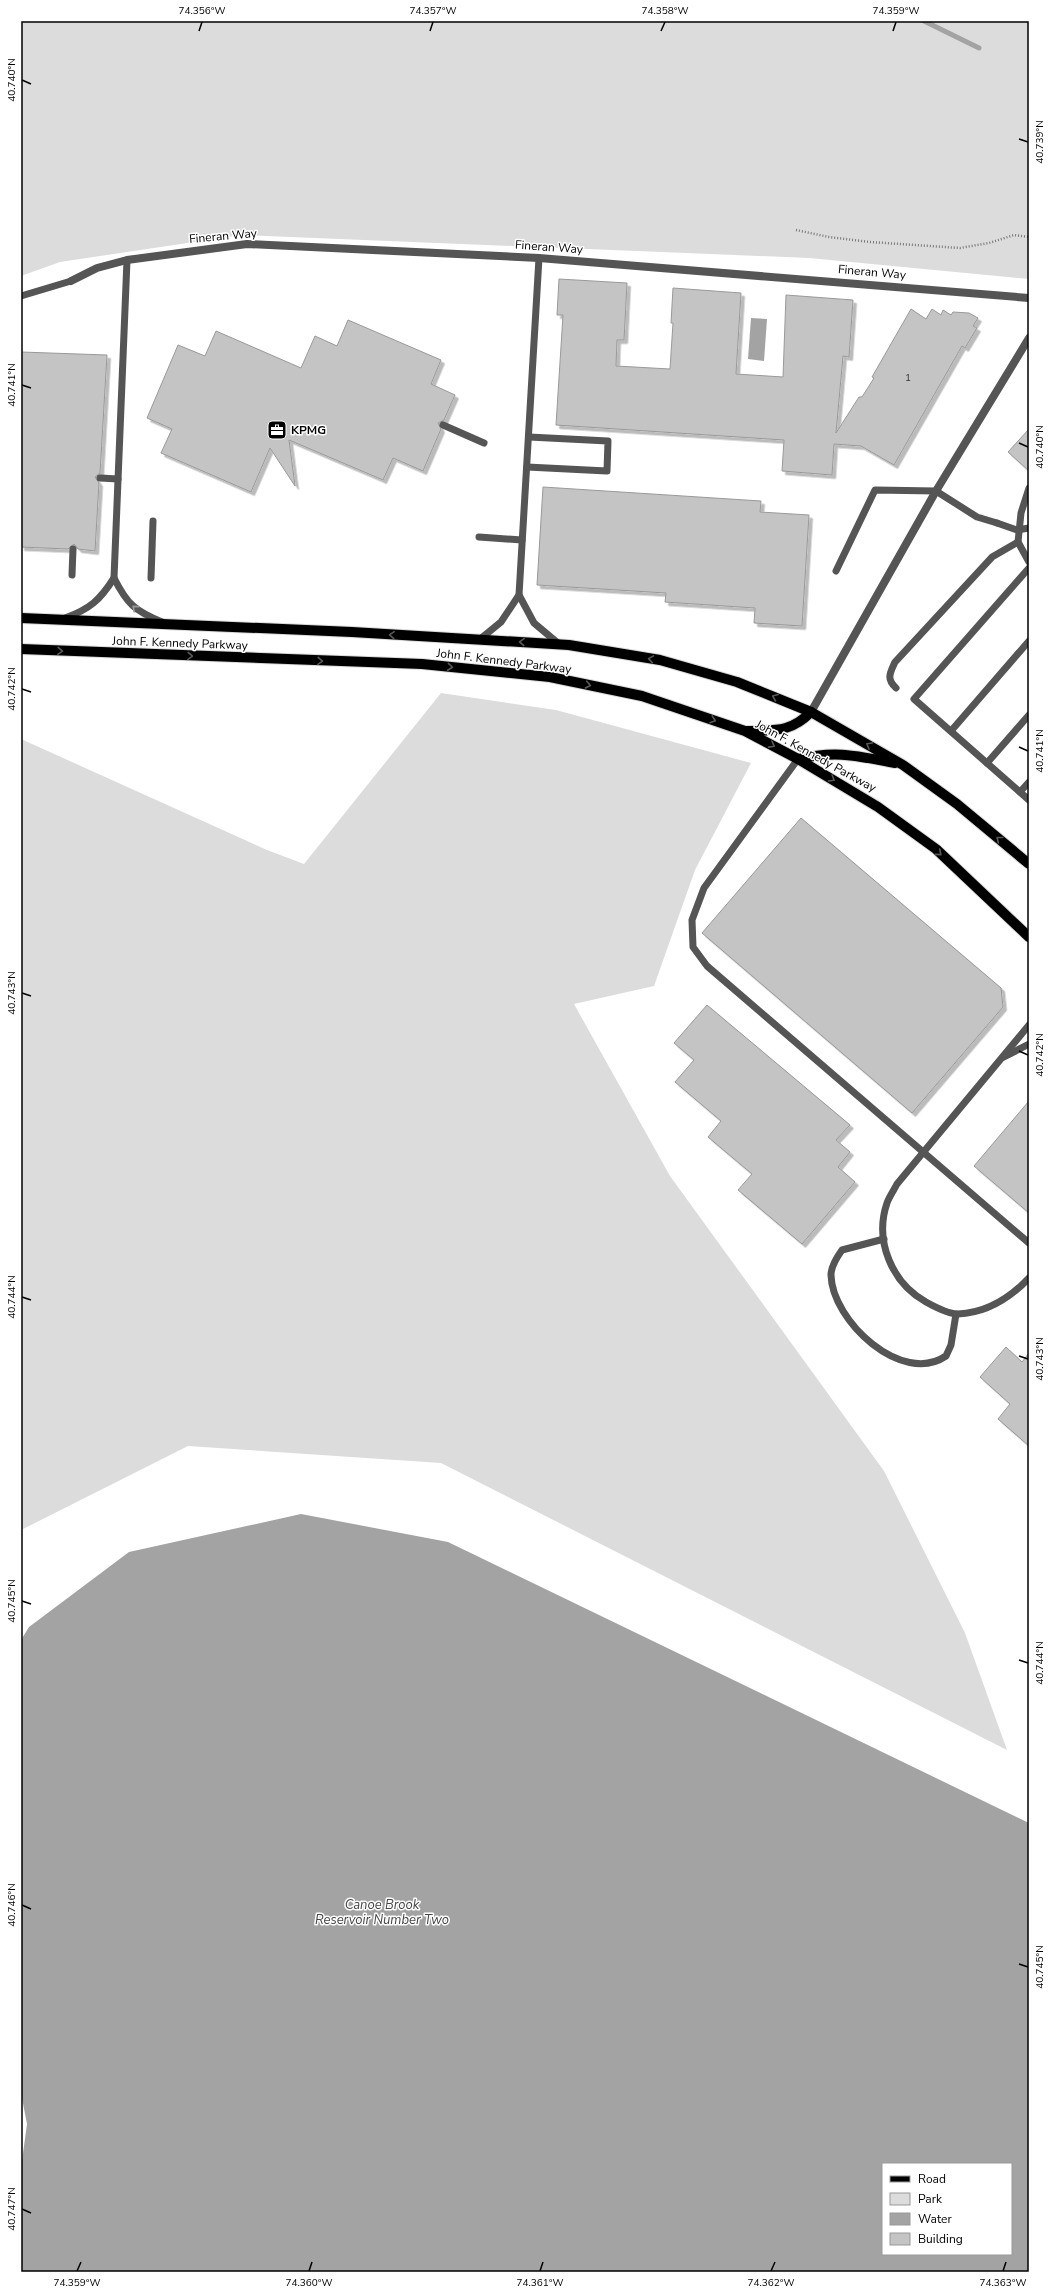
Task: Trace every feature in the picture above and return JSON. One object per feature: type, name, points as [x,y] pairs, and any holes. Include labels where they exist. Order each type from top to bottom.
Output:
[{"type":"main road","name":"John F. Kennedy Parkway","points":[[21,618],[560,644],[660,660],[737,682],[811,712],[903,765],[957,804],[1029,864]]},
{"type":"main road","name":"John F. Kennedy Parkway","points":[[21,649],[422,664],[550,676],[642,696],[745,731],[798,759],[878,807],[936,849],[1029,937]]},
{"type":"main road","points":[[745,731],[784,730],[802,722],[811,712]]},
{"type":"main road","points":[[798,759],[836,753],[903,765]]},
{"type":"street","name":"Fineran Way","points":[[70,281],[97,268],[127,260],[247,244],[539,258],[1029,298]]},
{"type":"street","points":[[811,712],[936,491],[1029,338]]},
{"type":"lane","points":[[479,640],[501,622],[519,595],[539,258]]},
{"type":"lane","points":[[127,260],[114,578],[124,597],[132,607],[142,614],[167,624]]},
{"type":"lane","points":[[21,296],[70,281]]},
{"type":"lane","points":[[443,424],[484,443]]},
{"type":"lane","points":[[527,466],[607,471],[608,441],[529,437]]},
{"type":"lane","points":[[100,478],[118,479]]},
{"type":"lane","points":[[1029,488],[1021,513],[1018,542],[1029,562]]},
{"type":"lane","points":[[836,571],[875,490],[936,491],[977,517],[1017,530],[1029,528]]},
{"type":"lane","points":[[151,578],[153,521]]},
{"type":"lane","points":[[479,537],[522,540]]},
{"type":"lane","points":[[896,688],[890,683],[889,676],[895,662],[992,558],[1018,542]]},
{"type":"lane","points":[[72,575],[73,549]]},
{"type":"lane","points":[[1029,568],[914,699],[1029,800]]},
{"type":"lane","points":[[61,620],[80,613],[94,604],[114,578]]},
{"type":"lane","points":[[519,595],[534,623],[560,644]]},
{"type":"lane","points":[[951,731],[1029,641]]},
{"type":"lane","points":[[987,764],[1029,715]]},
{"type":"lane","points":[[798,759],[704,888],[692,920],[693,947],[707,966],[1029,1244]]},
{"type":"lane","points":[[1020,792],[1029,782]]},
{"type":"lane","points":[[1029,1025],[897,1184],[887,1203],[884,1239],[885,1253],[890,1264],[912,1292],[936,1307],[956,1314],[979,1311],[1000,1303],[1017,1290],[1029,1278]]},
{"type":"lane","points":[[1000,1059],[1029,1044]]},
{"type":"lane","points":[[884,1239],[842,1250],[834,1262],[831,1274],[838,1304],[858,1332],[877,1348],[895,1356],[915,1363],[932,1363],[946,1356],[951,1345],[956,1314]]},
{"type":"path","points":[[796,230],[829,237],[870,242],[960,248],[989,243],[1014,235],[1029,237]]},
{"type":"green space","points":[[21,21],[1029,21],[1029,279],[809,258],[241,235],[60,262],[21,276]]},
{"type":"green space","points":[[441,693],[556,710],[751,763],[695,870],[654,986],[574,1004],[670,1176],[884,1471],[965,1633],[1007,1750],[441,1463],[188,1446],[21,1530],[21,739],[267,850],[304,864]]},
{"type":"water","points":[[751,318],[767,319],[764,361],[748,359]]},
{"type":"water","name":"Canoe Brook Reservoir Number Two","points":[[301,1514],[448,1542],[1029,1823],[1029,2272],[21,2272],[21,2168],[27,2124],[21,2093],[21,1640],[29,1627],[129,1552]]},
{"type":"building","points":[[559,279],[627,283],[624,340],[617,340],[616,366],[670,369],[673,323],[671,323],[673,288],[741,293],[736,374],[783,377],[786,295],[853,300],[849,357],[843,356],[836,433],[859,397],[862,397],[874,378],[872,377],[911,309],[926,319],[932,309],[941,315],[943,310],[951,315],[953,312],[969,313],[978,318],[973,326],[977,328],[965,348],[962,346],[894,465],[861,446],[834,444],[832,475],[782,471],[784,440],[556,425],[563,315],[557,315]]},
{"type":"building","points":[[348,320],[441,360],[431,384],[455,395],[444,420],[438,423],[441,429],[423,471],[393,458],[383,480],[289,440],[295,486],[270,448],[251,492],[161,453],[172,429],[147,418],[178,345],[205,356],[216,331],[301,368],[315,336],[337,346]]},
{"type":"building","points":[[21,352],[107,355],[100,473],[95,477],[99,483],[95,551],[78,549],[74,544],[68,549],[21,547]]},
{"type":"building","points":[[1029,429],[1029,471],[1008,452]]},
{"type":"building","points":[[543,487],[761,501],[760,512],[809,515],[802,626],[754,623],[755,608],[665,602],[666,593],[537,585]]},
{"type":"building","points":[[801,818],[1001,988],[1003,1007],[912,1113],[702,933]]},
{"type":"building","points":[[707,1005],[850,1125],[836,1140],[850,1152],[838,1167],[855,1182],[802,1244],[738,1190],[752,1174],[708,1137],[721,1121],[675,1082],[694,1060],[674,1043]]},
{"type":"building","points":[[1029,1101],[1029,1213],[974,1166]]},
{"type":"building","points":[[1006,1347],[1022,1362],[1029,1353],[1029,1446],[998,1419],[1010,1404],[980,1377]]},
{"type":"waterway","points":[[924,21],[979,48]]},
{"type":"place","name":"KPMG","points":[[277,430]]}]
